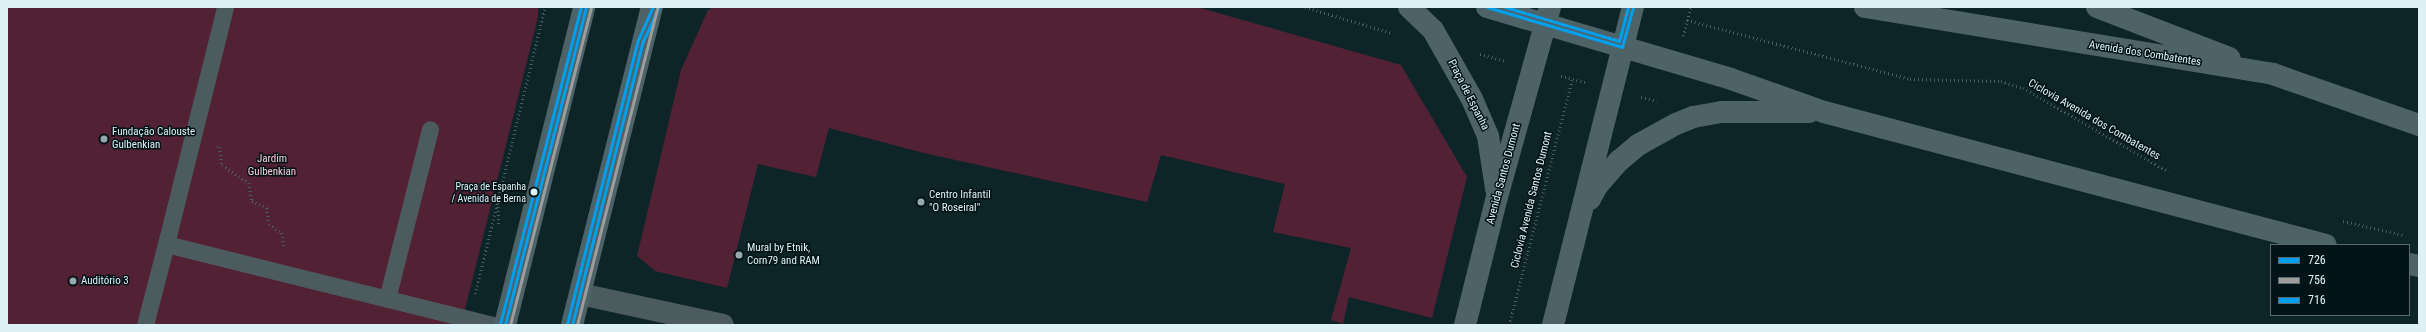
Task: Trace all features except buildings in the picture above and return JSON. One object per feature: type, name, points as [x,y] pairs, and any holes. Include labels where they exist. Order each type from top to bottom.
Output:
[{"type":"main road","points":[[572,325],[652,7]]},
{"type":"main road","points":[[643,41],[659,7]]},
{"type":"main road","name":"Praça de Espanha","points":[[1410,7],[1433,30],[1472,99],[1488,136],[1497,197]]},
{"type":"main road","points":[[1487,7],[1548,16],[1622,47],[1732,79],[1824,112],[2274,233],[2322,244]]},
{"type":"main road","points":[[1553,325],[1632,7]]},
{"type":"main road","name":"Avenida dos Combatentes","points":[[1866,7],[2273,74],[2419,125]]},
{"type":"main road","points":[[2097,7],[2273,74]]},
{"type":"main road","points":[[505,325],[583,13]]},
{"type":"main road","name":"Avenida Santos Dumont","points":[[1465,325],[1497,197],[1548,16]]},
{"type":"main road","points":[[1580,219],[1597,186],[1619,161],[1638,145],[1676,124],[1693,117],[1722,112],[1824,112]]},
{"type":"street","points":[[580,294],[723,325]]},
{"type":"lane","points":[[145,325],[225,7]]},
{"type":"lane","points":[[387,299],[430,129]]},
{"type":"lane","points":[[166,244],[494,325]]},
{"type":"path","points":[[470,319],[480,267],[545,7]]},
{"type":"path","name":"Ciclovia Avenida dos Combatentes","points":[[1687,20],[1910,79],[2001,81],[2023,88],[2176,175]]},
{"type":"path","name":"Ciclovia Avenida Santos Dumont","points":[[1508,325],[1572,79]]},
{"type":"path","points":[[191,140],[220,147],[222,165],[249,183],[252,201],[266,208],[269,224],[282,232],[284,248],[278,272]]},
{"type":"path","points":[[2334,219],[2411,237]]},
{"type":"green space","name":"Jardim Gulbenkian","points":[[7,7],[538,7],[538,17],[461,325],[7,325]]},
{"type":"green space","points":[[714,7],[1197,7],[1401,65],[1467,177],[1432,318],[1349,297],[1343,324],[1331,320],[1351,248],[1273,232],[1285,184],[1161,155],[1147,202],[924,153],[829,128],[816,177],[758,164],[727,288],[655,271],[637,256],[681,70],[708,10]]},
{"type":"transit line","name":"716","points":[[500,324],[581,7]]},
{"type":"transit line","name":"726","points":[[505,325],[586,7]]},
{"type":"transit line","name":"716","points":[[567,324],[638,40],[653,7]]},
{"type":"transit line","name":"726","points":[[572,325],[643,41],[659,7]]},
{"type":"transit line","name":"726","points":[[1487,7],[1622,47]]},
{"type":"transit line","name":"716","points":[[1505,7],[1619,41],[1628,7]]},
{"type":"transit line","name":"726","points":[[1622,47],[1633,7]]},
{"type":"transit line","name":"756","points":[[510,325],[591,8]]},
{"type":"transit line","name":"756","points":[[577,325],[657,8]]},
{"type":"place","name":"Fundação Calouste Gulbenkian","points":[[104,139]]},
{"type":"place","name":"Praça de Espanha / Avenida de Berna","points":[[534,192]]},
{"type":"place","name":"Centro Infantil \"O Roseiral\"","points":[[921,202]]},
{"type":"place","name":"Mural by Etnik, Corn79 and RAM","points":[[739,255]]},
{"type":"place","name":"Auditório 3","points":[[73,281]]}]
